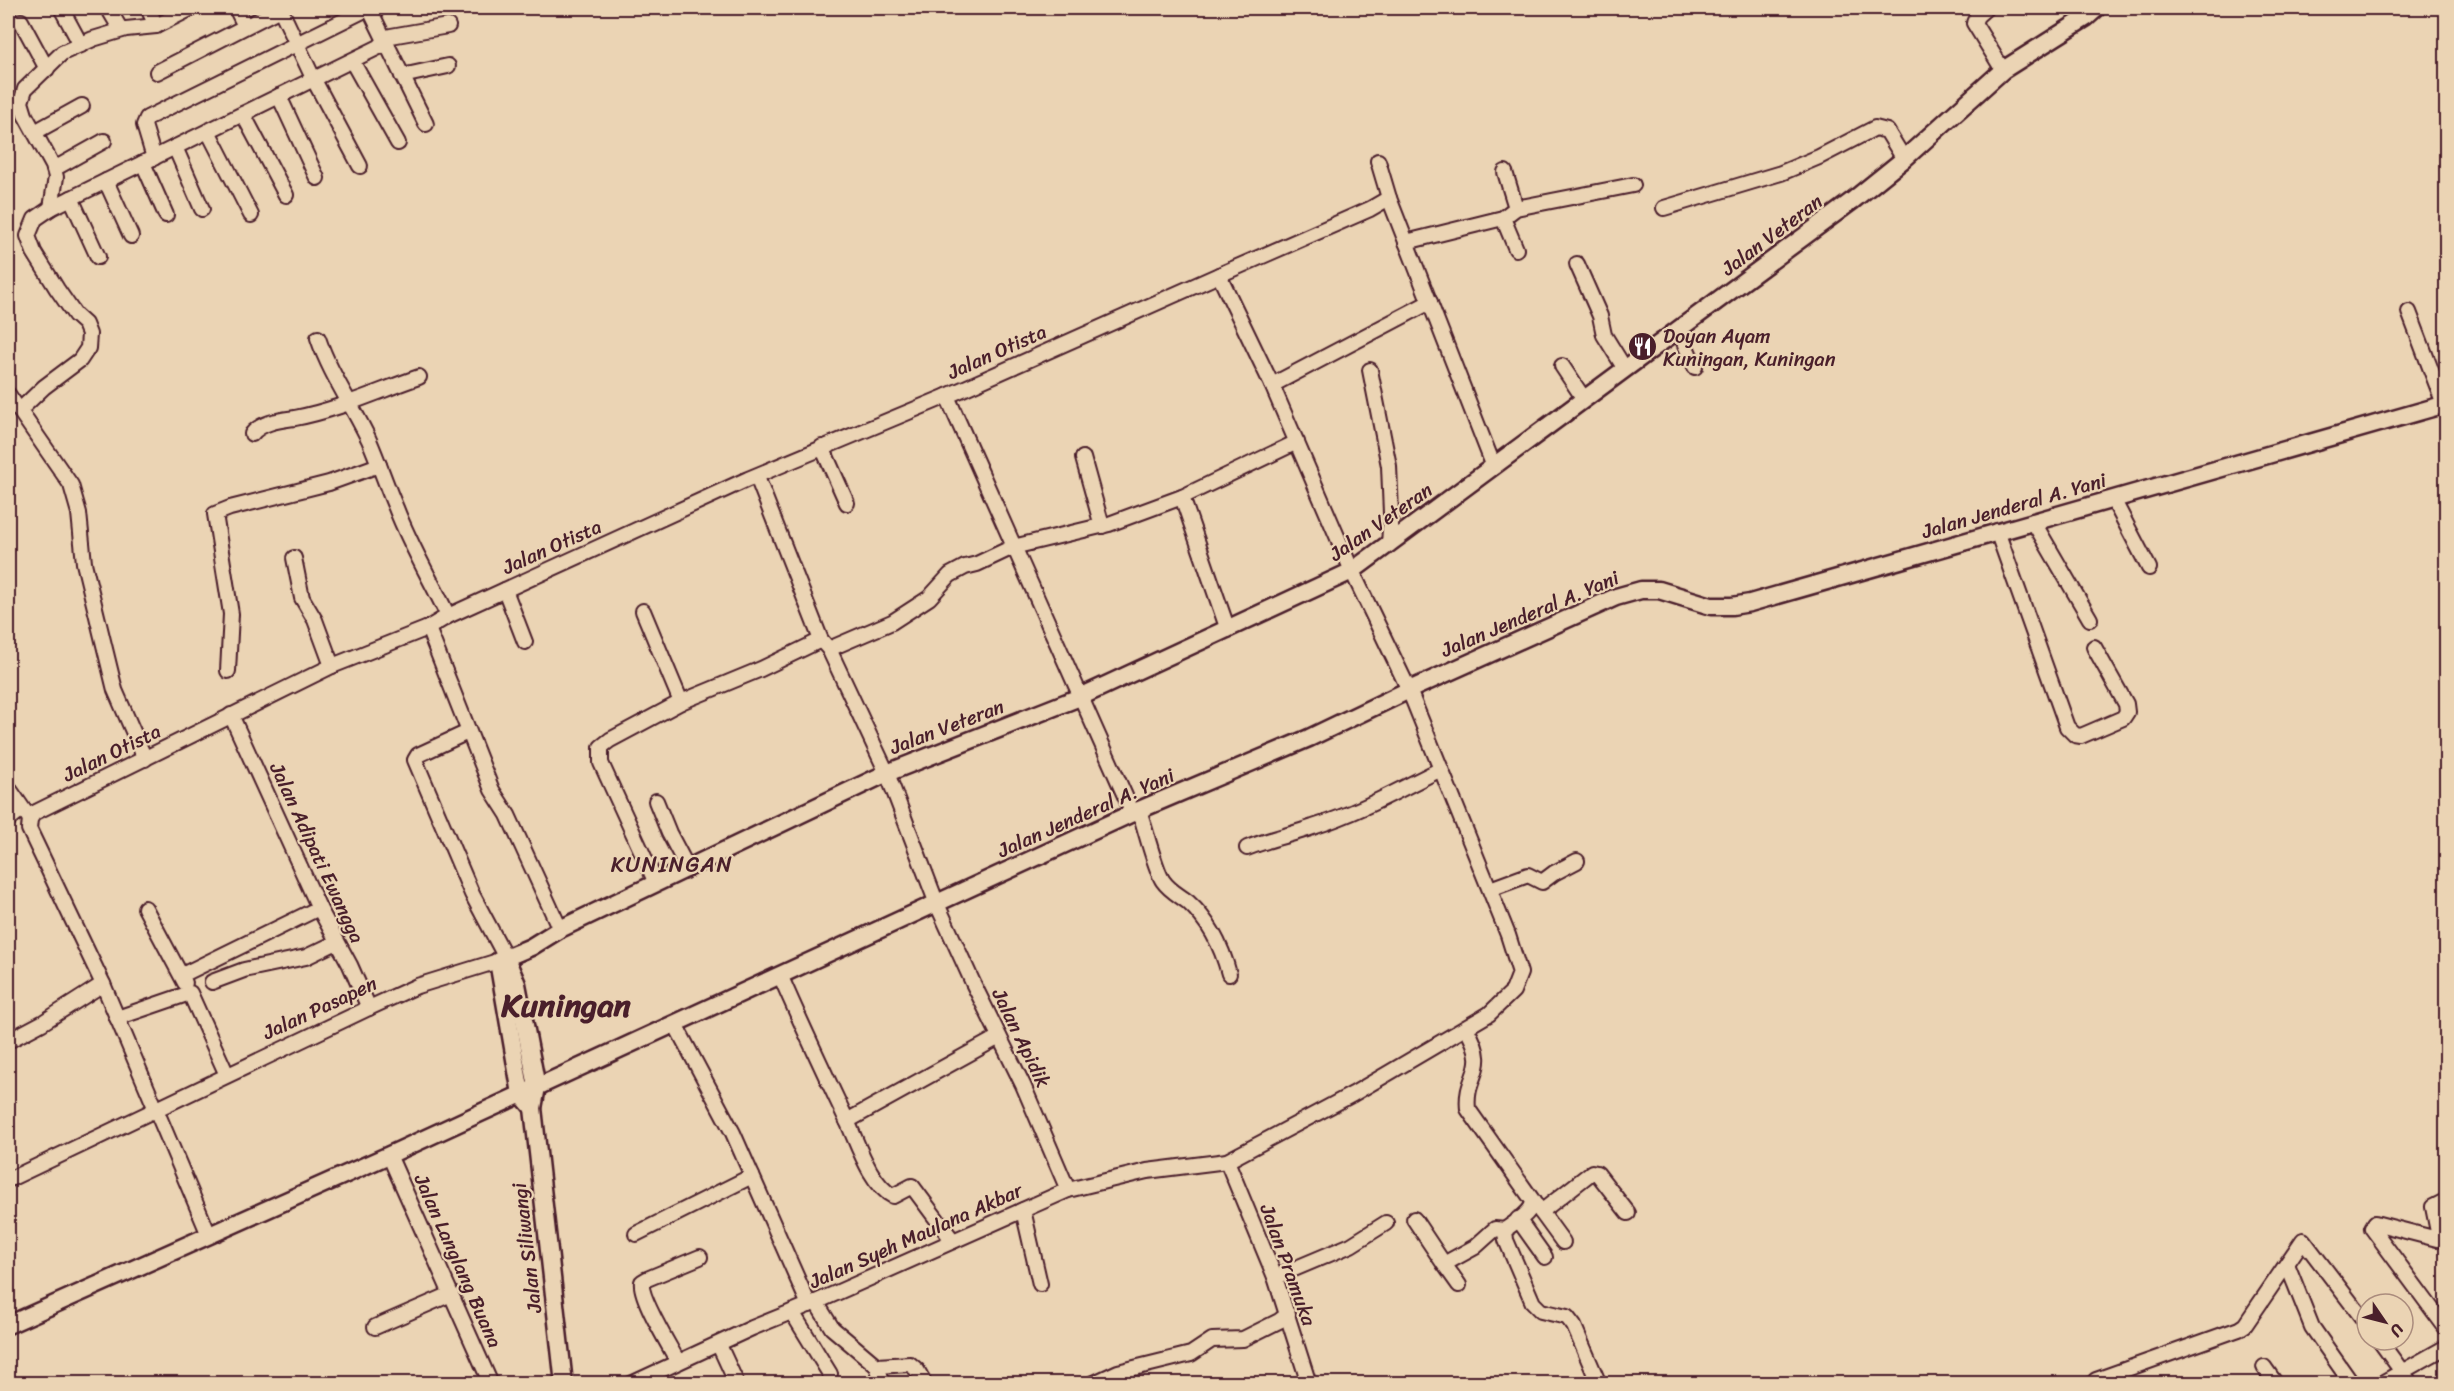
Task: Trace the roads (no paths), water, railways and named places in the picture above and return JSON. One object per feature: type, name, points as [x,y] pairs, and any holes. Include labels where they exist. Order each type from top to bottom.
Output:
[{"type":"main road","name":"Jalan Veteran","points":[[502,959],[531,947],[560,929],[687,867],[887,773],[1080,697],[1352,571],[1797,244],[1904,159],[2003,70],[2087,18],[2097,8]]},
{"type":"main road","name":"Jalan Jenderal A. Yani","points":[[8,1325],[389,1155],[781,977],[1136,812],[1309,738],[1409,690],[1616,597],[1641,590],[1659,590],[1711,606],[1732,606],[1853,575],[1997,531],[2445,404]]},
{"type":"main road","name":"Jalan Siliwangi","points":[[502,959],[517,984],[564,1383]]},
{"type":"street","points":[[61,8],[81,45]]},
{"type":"street","points":[[108,8],[121,30]]},
{"type":"street","points":[[148,8],[156,26]]},
{"type":"street","points":[[51,208],[56,177],[54,169],[25,116],[21,102],[25,89],[62,53],[121,30],[156,26],[191,8]]},
{"type":"street","points":[[236,8],[245,26]]},
{"type":"street","points":[[156,72],[281,8],[314,80],[360,166]]},
{"type":"street","points":[[165,215],[148,160],[144,125],[147,118],[369,8],[426,124]]},
{"type":"street","points":[[1986,8],[1974,22],[2003,70]]},
{"type":"street","points":[[21,21],[47,69]]},
{"type":"street","points":[[20,411],[44,387],[80,360],[88,348],[89,334],[85,324],[57,289],[34,252],[28,236],[35,219],[71,198],[352,61],[379,47],[391,36],[448,26]]},
{"type":"street","points":[[352,61],[398,143]]},
{"type":"street","points":[[402,76],[448,66]]},
{"type":"street","points":[[279,96],[317,178]]},
{"type":"street","points":[[35,132],[82,106]]},
{"type":"street","points":[[243,114],[286,195]]},
{"type":"street","points":[[1664,208],[1781,173],[1819,157],[1875,128],[1887,131],[1904,159]]},
{"type":"street","points":[[208,131],[251,214]]},
{"type":"street","points":[[54,169],[104,141]]},
{"type":"street","points":[[175,147],[202,209]]},
{"type":"street","points":[[1378,161],[1389,198],[1494,466]]},
{"type":"street","points":[[1505,172],[1516,208]]},
{"type":"street","points":[[106,181],[131,236]]},
{"type":"street","points":[[1406,242],[1503,218],[1516,208],[1633,185]]},
{"type":"street","points":[[71,198],[98,257]]},
{"type":"street","name":"Jalan Otista","points":[[8,820],[34,813],[332,666],[428,628],[448,616],[822,447],[947,396],[1389,198]]},
{"type":"street","points":[[1503,218],[1516,249]]},
{"type":"street","points":[[1576,264],[1600,316],[1604,334],[1625,369]]},
{"type":"street","points":[[1219,275],[1272,385],[1352,571],[1409,690],[1490,889],[1520,973],[1513,991],[1489,1014],[1353,1094],[1227,1161]]},
{"type":"street","points":[[1272,385],[1430,302]]},
{"type":"street","points":[[2409,312],[2445,404]]},
{"type":"street","points":[[1679,330],[1695,367]]},
{"type":"street","points":[[318,338],[326,360],[337,377],[384,473],[396,510],[448,616]]},
{"type":"street","points":[[1562,366],[1584,399]]},
{"type":"street","points":[[1370,370],[1389,466],[1391,513],[1389,545]]},
{"type":"street","points":[[252,434],[256,429],[276,421],[308,415],[349,403],[419,377]]},
{"type":"street","points":[[8,394],[71,485],[79,513],[84,563],[115,690],[145,759]]},
{"type":"street","points":[[947,396],[1080,697],[1136,812],[1161,879],[1204,921],[1222,950],[1229,974]]},
{"type":"street","points":[[656,883],[601,763],[599,754],[601,747],[610,740],[681,702],[825,644],[892,621],[929,597],[950,575],[1013,547],[1102,526],[1182,497],[1297,442]]},
{"type":"street","points":[[822,447],[847,503]]},
{"type":"street","points":[[1083,458],[1102,526]]},
{"type":"street","points":[[228,671],[231,614],[215,514],[230,508],[329,483],[379,465]]},
{"type":"street","name":"Jalan Apidik","points":[[757,477],[825,644],[887,773],[937,904],[1068,1190]]},
{"type":"street","points":[[1182,497],[1228,630]]},
{"type":"street","points":[[2113,499],[2150,568]]},
{"type":"street","points":[[2033,521],[2090,619]]},
{"type":"street","points":[[1997,531],[2065,720],[2075,735],[2081,736],[2112,723],[2122,718],[2127,712],[2126,704],[2094,647]]},
{"type":"street","points":[[294,558],[302,598],[315,620],[332,666]]},
{"type":"street","points":[[505,591],[525,642]]},
{"type":"street","points":[[643,611],[681,702]]},
{"type":"street","points":[[428,628],[492,790],[508,815],[560,929]]},
{"type":"street","name":"Jalan Adipati Ewangga","points":[[231,715],[369,1008]]},
{"type":"street","points":[[468,732],[418,755],[415,760],[502,959]]},
{"type":"street","points":[[1246,848],[1313,827],[1360,808],[1441,769]]},
{"type":"street","points":[[8,787],[26,814],[29,828],[103,984],[209,1235]]},
{"type":"street","points":[[656,801],[669,833],[687,867]]},
{"type":"street","points":[[1490,889],[1528,875],[1542,882],[1577,861]]},
{"type":"street","points":[[146,908],[182,975],[227,1075]]},
{"type":"street","points":[[182,975],[320,908]]},
{"type":"street","points":[[212,982],[255,967],[306,957],[337,942]]},
{"type":"street","name":"Jalan Pasapen","points":[[8,1180],[417,986],[502,959]]},
{"type":"street","points":[[781,977],[825,1078],[869,1169],[883,1188],[893,1196],[912,1186],[953,1241]]},
{"type":"street","points":[[8,1041],[42,1023],[103,984]]},
{"type":"street","points":[[117,1018],[190,993]]},
{"type":"street","points":[[675,1024],[733,1133],[812,1303],[832,1328],[877,1366],[883,1383]]},
{"type":"street","points":[[1466,1028],[1474,1041],[1478,1067],[1467,1097],[1468,1109],[1563,1242]]},
{"type":"street","points":[[847,1121],[999,1037]]},
{"type":"street","name":"Jalan Langlang Buana","points":[[389,1155],[491,1383]]},
{"type":"street","name":"Jalan Syeh Maulana Akbar","points":[[634,1383],[1068,1190],[1148,1171],[1227,1161]]},
{"type":"street","name":"Jalan Pramuka","points":[[1227,1161],[1275,1277],[1309,1383]]},
{"type":"street","points":[[1444,1264],[1475,1247],[1495,1229],[1505,1230],[1533,1206],[1537,1207],[1592,1172],[1597,1173],[1628,1213]]},
{"type":"street","points":[[636,1234],[752,1176]]},
{"type":"street","points":[[2445,1201],[2433,1207],[2438,1239],[2374,1223],[2372,1228],[2446,1328]]},
{"type":"street","points":[[1023,1210],[1040,1284]]},
{"type":"street","points":[[1414,1219],[1459,1285]]},
{"type":"street","points":[[1518,1220],[1545,1257]]},
{"type":"street","points":[[1275,1277],[1351,1245],[1386,1223]]},
{"type":"street","points":[[1505,1230],[1506,1240],[1532,1301],[1541,1311],[1567,1317],[1574,1326],[1599,1383]]},
{"type":"street","points":[[2093,1383],[2245,1325],[2304,1240],[2355,1308]]},
{"type":"street","points":[[678,1362],[650,1310],[641,1287],[642,1282],[700,1257]]},
{"type":"street","points":[[2287,1264],[2309,1322],[2352,1383]]},
{"type":"street","points":[[375,1327],[451,1294]]},
{"type":"street","points":[[792,1312],[830,1374]]},
{"type":"street","points":[[1092,1383],[1118,1372],[1191,1354],[1212,1340],[1243,1340],[1288,1314]]},
{"type":"street","points":[[719,1344],[737,1383]]},
{"type":"street","points":[[2380,1383],[2446,1347]]},
{"type":"street","points":[[2388,1352],[2410,1383]]},
{"type":"street","points":[[877,1366],[910,1364],[925,1383]]},
{"type":"street","points":[[2264,1367],[2276,1383]]},
{"type":"place","name":"Doyan Ayam Kuningan, Kuningan","points":[[1642,347]]},
{"type":"district","name":"KUNINGAN","points":[[672,864]]},
{"type":"district","name":"Kuningan","points":[[566,1005]]}]
